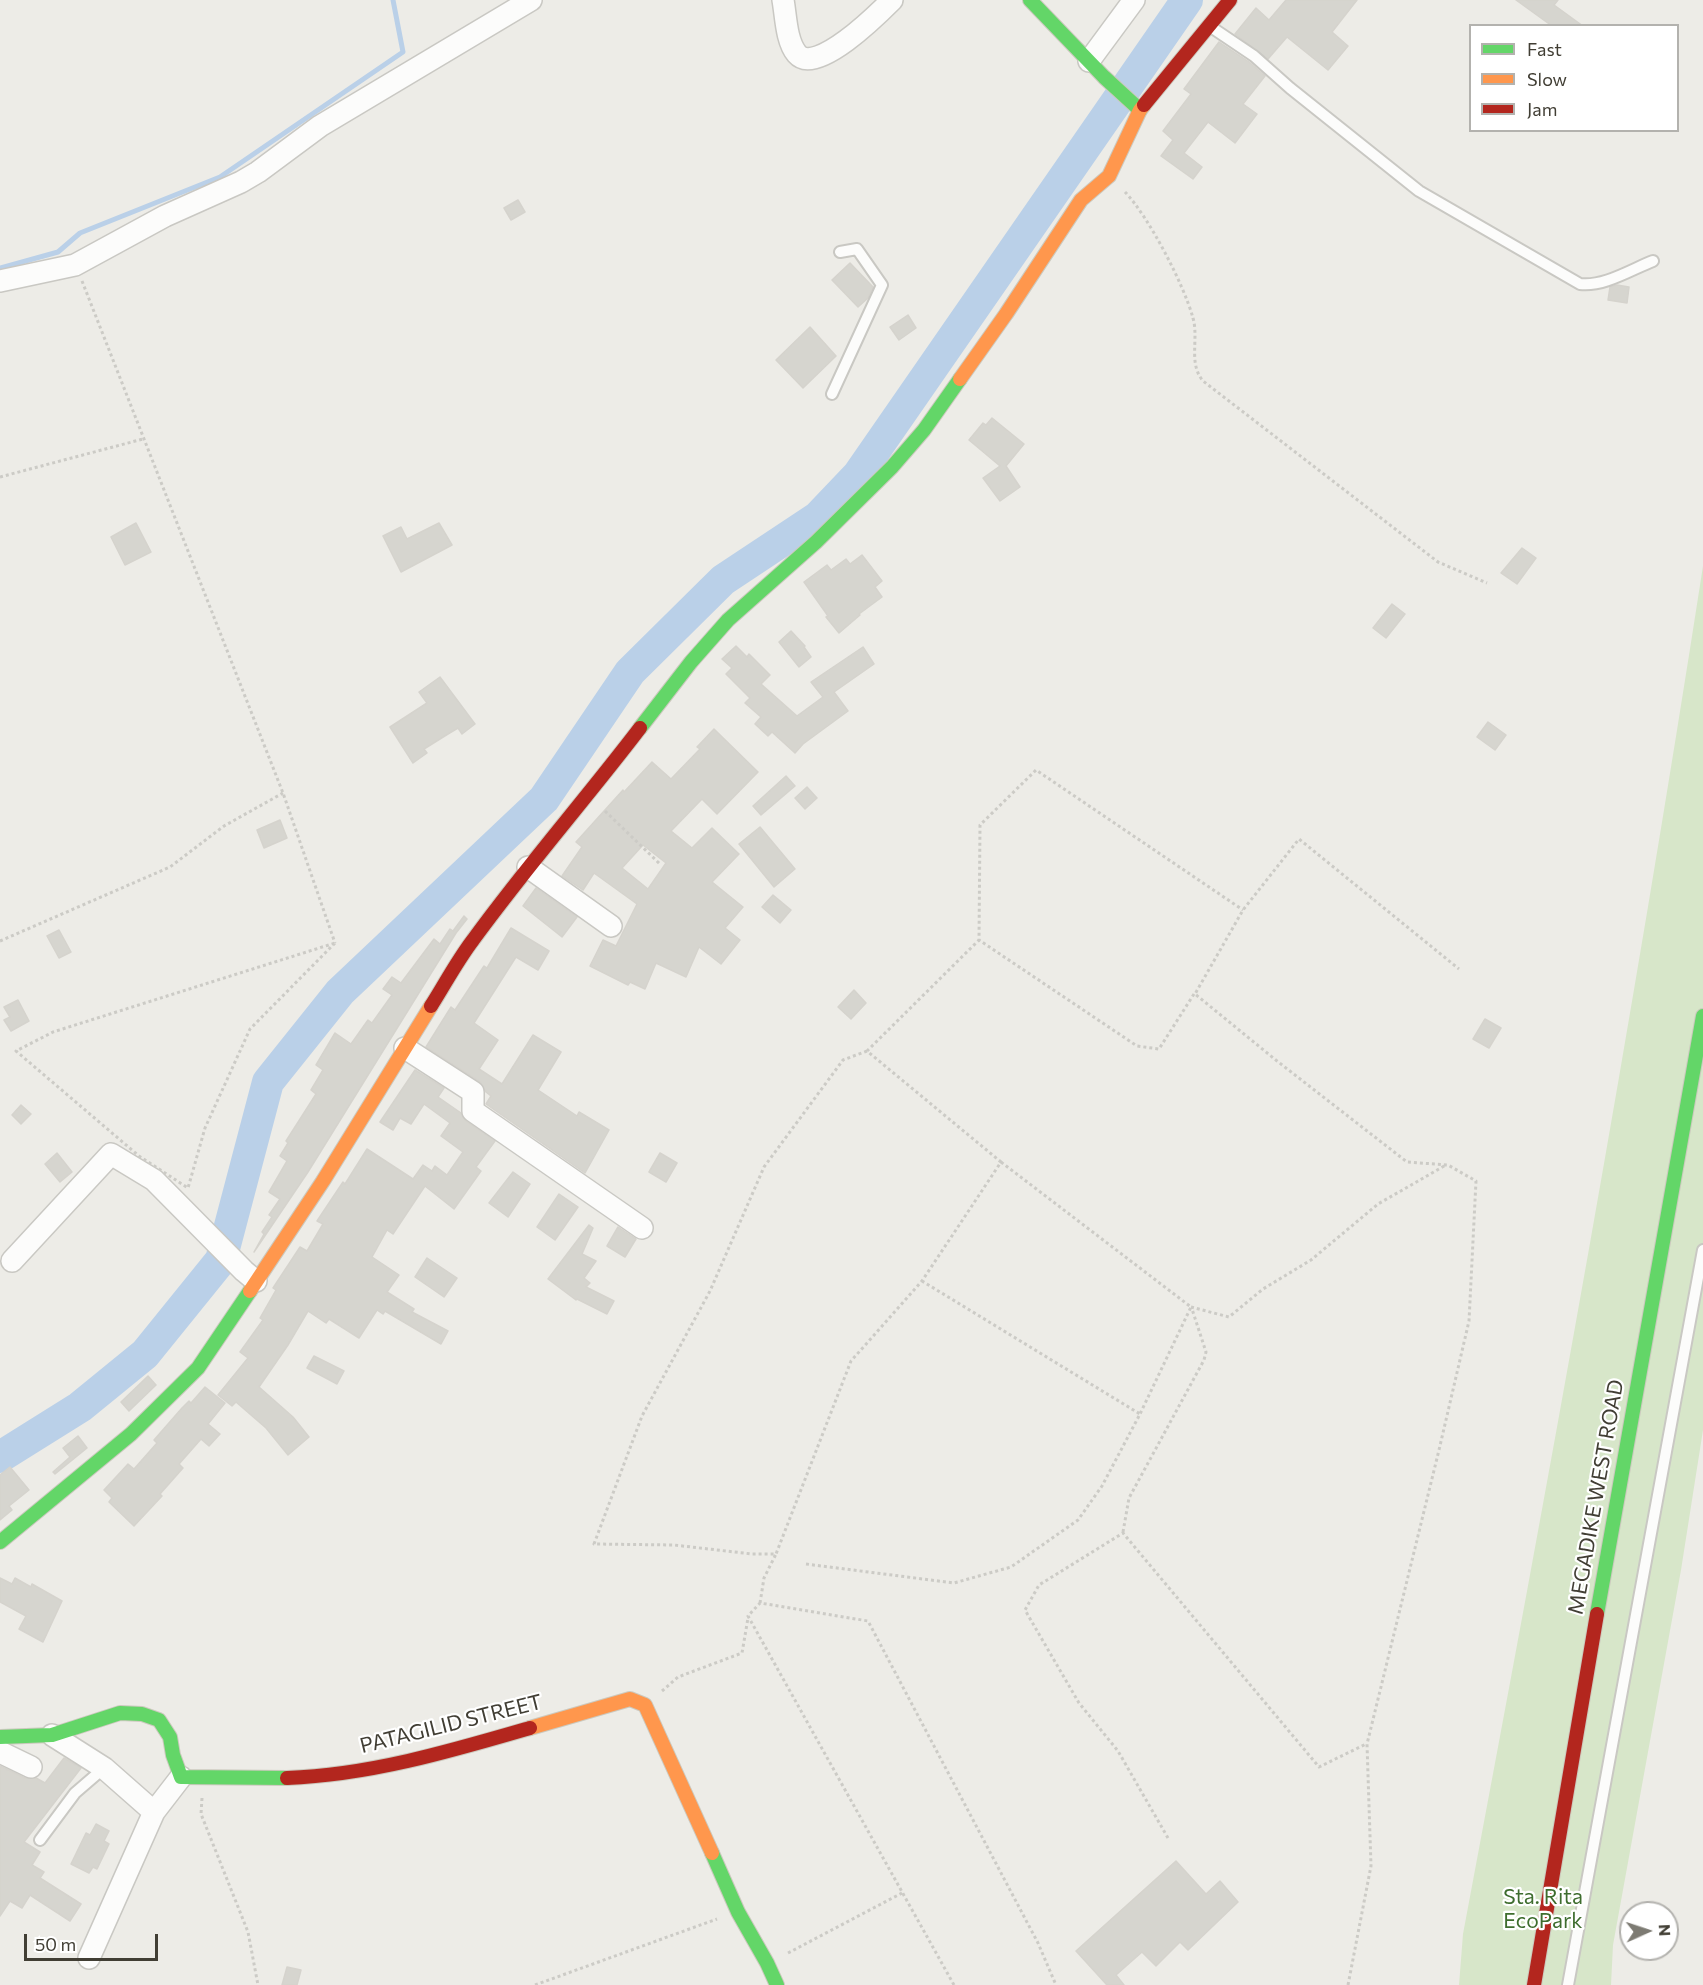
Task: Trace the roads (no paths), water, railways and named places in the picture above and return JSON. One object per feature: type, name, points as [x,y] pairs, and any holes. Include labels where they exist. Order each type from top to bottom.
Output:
[{"type":"street","points":[[0,281],[75,265],[165,216],[241,182],[320,126],[531,0]]},
{"type":"street","points":[[783,0],[793,49],[802,58],[811,60],[831,51],[862,29],[892,0]]},
{"type":"street","points":[[1030,0],[1104,77],[1136,105]]},
{"type":"street","points":[[1089,61],[1134,0]]},
{"type":"street","points":[[0,1542],[131,1434],[198,1368],[250,1276],[323,1181],[471,942],[528,867],[589,795],[691,662],[728,620],[832,526],[892,467],[924,430],[1006,314],[1081,200],[1109,176],[1136,105],[1230,0]]},
{"type":"street","points":[[528,867],[611,926]]},
{"type":"street","name":"MEGADIKE WEST ROAD","points":[[1534,1985],[1628,1432],[1703,1016]]},
{"type":"street","points":[[405,1048],[472,1092],[473,1111],[642,1228]]},
{"type":"street","points":[[12,1261],[111,1154],[154,1180],[250,1276]]},
{"type":"street","name":"PATAGILID STREET","points":[[191,1776],[269,1778],[368,1769],[411,1760],[630,1699],[645,1705],[738,1912],[777,1985]]},
{"type":"street","points":[[0,1737],[52,1735],[74,1730],[120,1713],[142,1714],[159,1720],[170,1737],[172,1755],[191,1776],[154,1812],[89,1958]]},
{"type":"street","points":[[52,1735],[104,1768],[154,1812]]},
{"type":"street","points":[[0,1752],[31,1767]]},
{"type":"lane","points":[[1208,26],[1254,56],[1290,88],[1419,191],[1580,284],[1606,280],[1653,261]]},
{"type":"lane","points":[[832,394],[882,285],[857,249],[840,252]]},
{"type":"lane","points":[[1568,1985],[1703,1250]]},
{"type":"lane","points":[[40,1840],[75,1793],[104,1768]]},
{"type":"waterway","points":[[0,268],[58,252],[80,233],[220,177],[403,52],[393,0]]},
{"type":"waterway","points":[[0,1457],[80,1407],[145,1354],[221,1260],[268,1082],[340,992],[544,799],[630,672],[723,580],[818,517],[858,475],[1187,0]]},
{"type":"park label","name":"Sta. Rita EcoPark","points":[[1543,1909]]}]
